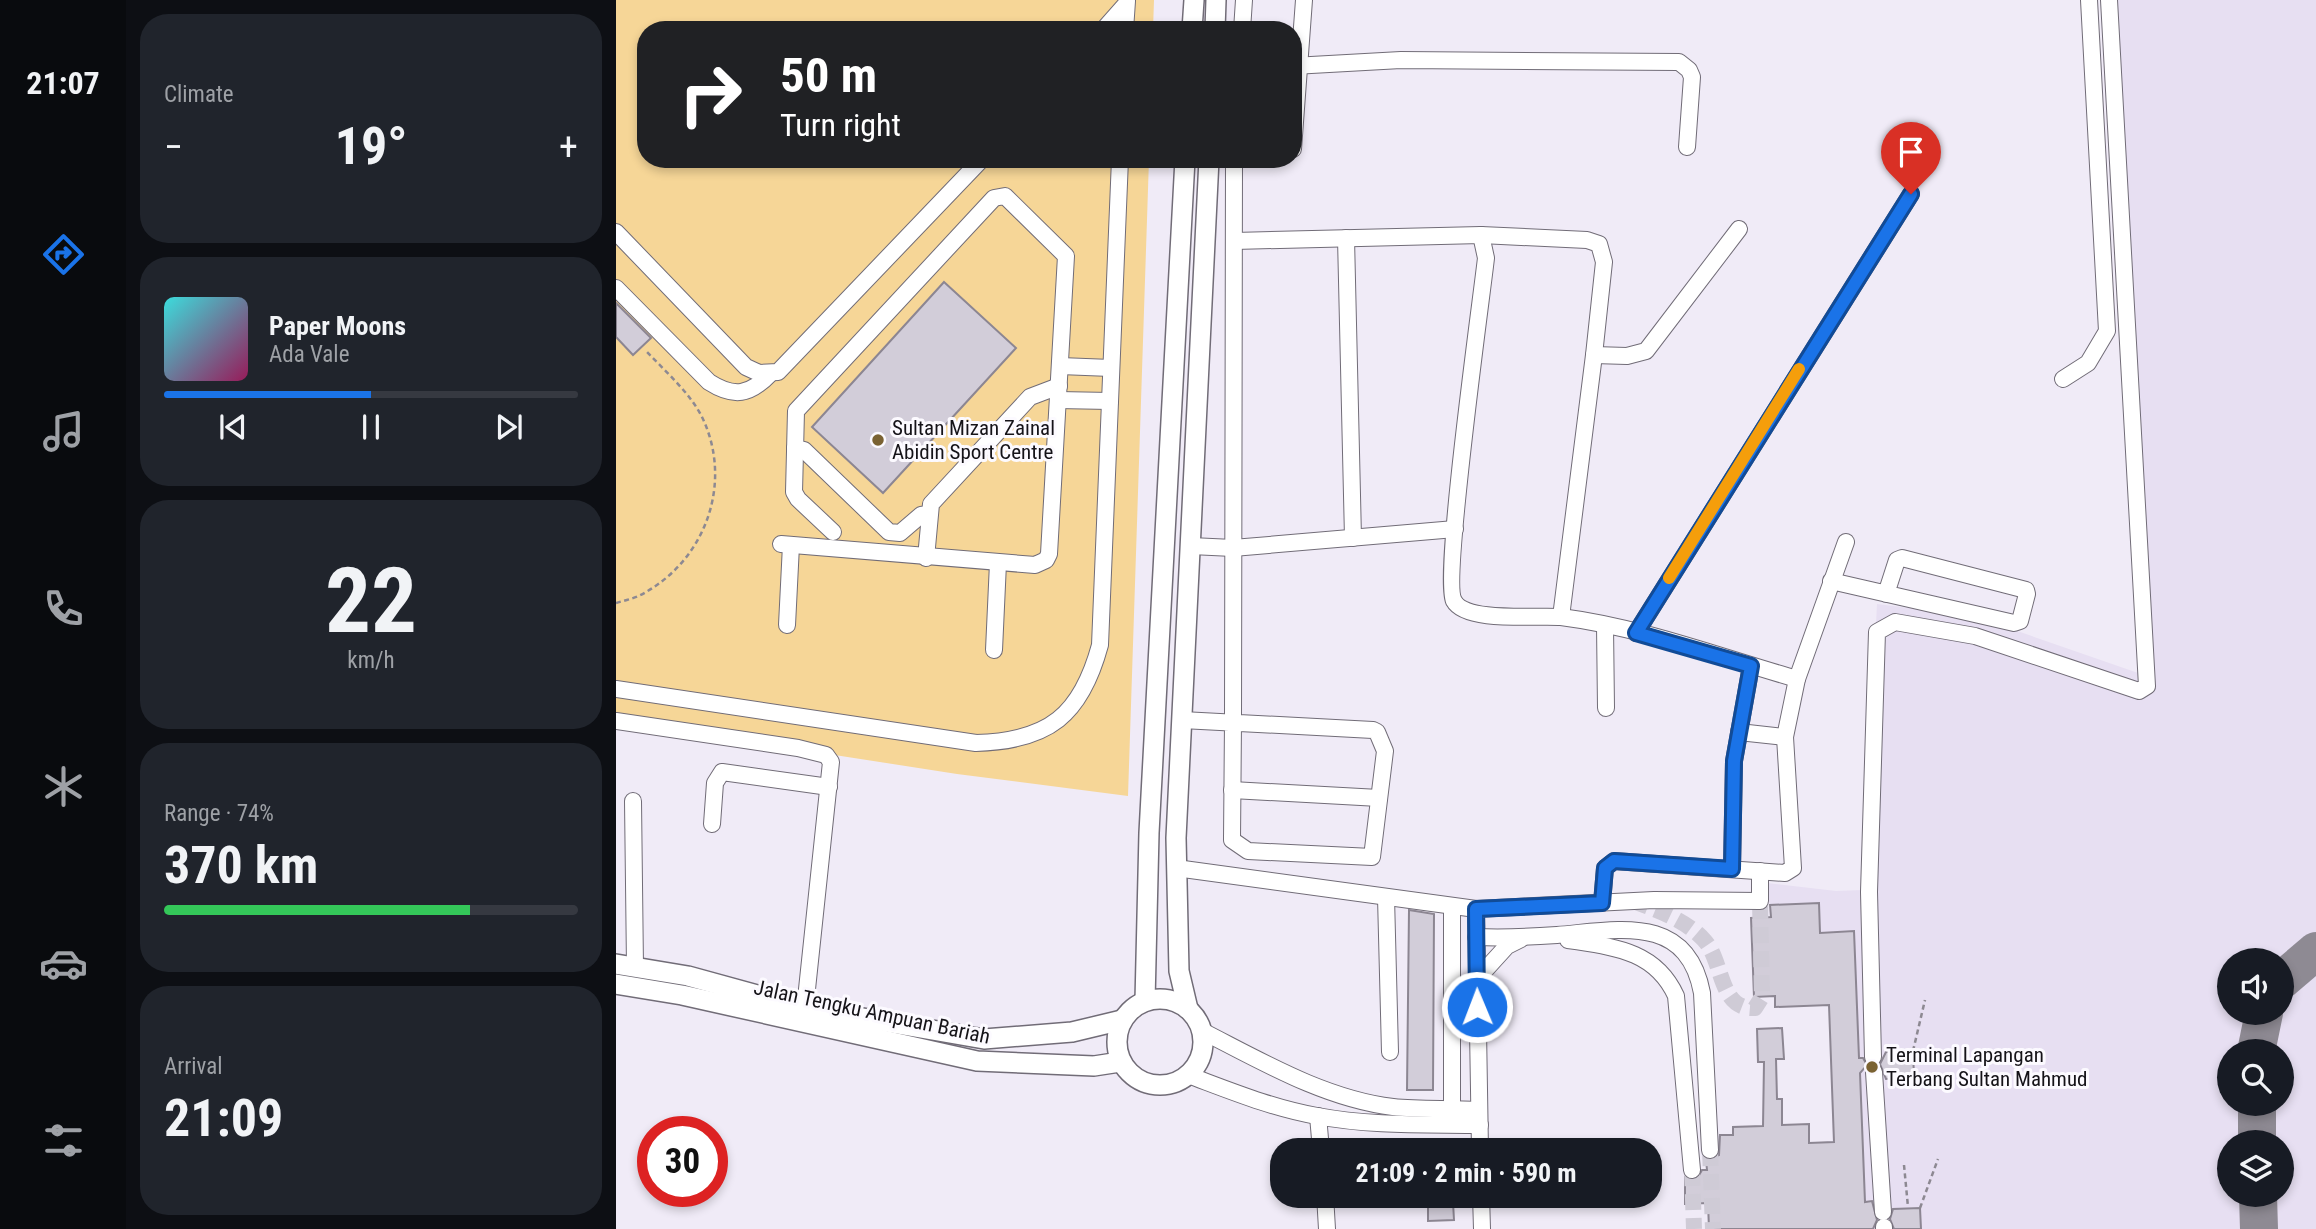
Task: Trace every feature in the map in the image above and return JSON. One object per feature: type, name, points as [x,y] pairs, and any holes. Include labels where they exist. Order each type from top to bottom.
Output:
[{"type":"main road","points":[[1193,21],[1194,0]]},
{"type":"main road","points":[[1215,21],[1216,0]]},
{"type":"main road","points":[[1145,1001],[1149,833],[1185,168]]},
{"type":"main road","points":[[1188,1009],[1179,971],[1176,868],[1209,168]]},
{"type":"main road","name":"Jalan Tengku Ampuan Bariah","points":[[625,965],[688,976],[805,1008],[984,1039],[1072,1032],[1122,1020]]},
{"type":"main road","name":"Jalan Tengku Ampuan Bariah","points":[[616,984],[682,995],[977,1061],[1068,1066],[1121,1062]]},
{"type":"main road","points":[[1169,1000],[1188,1009],[1198,1020],[1203,1049],[1198,1063],[1188,1075],[1177,1082],[1151,1085],[1128,1073],[1121,1062],[1116,1041],[1122,1020],[1132,1008],[1145,1001],[1169,1000]]},
{"type":"street","points":[[1243,21],[1244,0]]},
{"type":"street","points":[[1302,21],[1304,0]]},
{"type":"street","points":[[2063,379],[2088,363],[2107,331],[2090,0]]},
{"type":"street","points":[[1884,1222],[1873,1065],[1869,892],[1877,632],[1895,622],[1975,636],[2139,691],[2147,686],[2148,681],[2109,0]]},
{"type":"street","points":[[1110,21],[1126,2]]},
{"type":"street","points":[[1125,21],[1126,2]]},
{"type":"street","points":[[1302,65],[1401,60],[1679,62],[1689,70],[1692,77],[1687,146]]},
{"type":"street","points":[[616,288],[709,382],[722,390],[738,394],[751,391],[770,374],[785,368],[974,168]]},
{"type":"street","points":[[616,689],[976,743],[1011,742],[1044,730],[1071,708],[1091,679],[1100,645],[1120,168]]},
{"type":"street","points":[[1182,720],[1233,722],[1373,730],[1380,736],[1385,751],[1372,857],[1248,852],[1232,840],[1233,722],[1234,168]]},
{"type":"street","points":[[1636,633],[1911,194]]},
{"type":"street","points":[[788,625],[786,545],[998,563],[1035,565],[1046,560],[1049,554],[1066,256],[1005,196],[997,196],[798,408],[795,414],[794,448],[796,496],[833,532]]},
{"type":"street","points":[[1594,355],[1628,356],[1646,351],[1739,229]]},
{"type":"street","points":[[616,232],[746,367],[770,374]]},
{"type":"street","points":[[1234,241],[1481,235],[1587,240],[1599,244],[1604,261],[1561,617]]},
{"type":"street","points":[[1481,235],[1486,258],[1455,529],[1450,587],[1453,601],[1469,613],[1561,617],[1636,633],[1797,679]]},
{"type":"street","points":[[1346,238],[1353,538]]},
{"type":"street","points":[[1060,366],[1111,368]]},
{"type":"street","points":[[926,558],[931,504],[1030,397],[1059,393],[1110,401]]},
{"type":"street","points":[[794,448],[804,450],[889,532],[900,533],[921,515],[928,514]]},
{"type":"street","points":[[1191,546],[1233,548],[1455,529]]},
{"type":"street","points":[[1602,903],[1605,868],[1614,861],[1784,873],[1793,868],[1785,737],[1797,679],[1846,542]]},
{"type":"street","points":[[1831,582],[2014,623],[2020,621],[2027,594],[2026,590],[1902,558],[1897,560],[1886,594]]},
{"type":"street","points":[[994,650],[998,563]]},
{"type":"street","points":[[1605,626],[1606,708]]},
{"type":"street","points":[[1732,869],[1734,761],[1751,666]]},
{"type":"street","points":[[616,721],[818,753],[831,762],[805,1008]]},
{"type":"street","points":[[1739,732],[1785,737]]},
{"type":"street","points":[[712,824],[715,783],[722,772],[829,788]]},
{"type":"street","points":[[1232,790],[1380,798]]},
{"type":"street","points":[[625,965],[633,801]]},
{"type":"street","points":[[1248,852],[1248,878]]},
{"type":"street","points":[[1176,868],[1476,909],[1633,901],[1654,904],[1760,901],[1760,871]]},
{"type":"street","points":[[1386,897],[1390,1052]]},
{"type":"street","points":[[1452,906],[1452,1108]]},
{"type":"street","points":[[1476,909],[1480,1138]]},
{"type":"street","points":[[1476,937],[1522,938],[1620,929],[1643,930],[1665,937],[1684,951],[1696,971],[1702,993],[1710,1150]]},
{"type":"street","points":[[1541,936],[1607,946],[1630,954],[1653,964],[1669,981],[1676,996],[1692,1171]]},
{"type":"street","points":[[1477,979],[1507,946],[1522,938]]},
{"type":"street","points":[[1202,1031],[1292,1076],[1341,1094],[1391,1107],[1452,1108],[1479,1117]]},
{"type":"street","points":[[1188,1075],[1261,1103],[1318,1116],[1393,1124],[1479,1117]]},
{"type":"street","points":[[1318,1116],[1320,1138]]},
{"type":"street","points":[[1326,1208],[1327,1229]]},
{"type":"street","points":[[1481,1208],[1482,1229]]},
{"type":"path","points":[[616,603],[645,593],[678,569],[702,536],[715,496],[715,455],[702,416],[678,383],[648,352]]},
{"type":"path","points":[[1913,1051],[1925,1000]]},
{"type":"path","points":[[1920,1208],[1938,1159]]},
{"type":"path","points":[[1904,1165],[1908,1207]]},
{"type":"shaded area","name":"Sultan Mizan Zainal Abidin Sport Centre","points":[[616,0],[1154,0],[1153,21],[637,21],[637,168],[1149,168],[1128,796],[957,774],[616,721]]},
{"type":"shaded area","points":[[2105,0],[2316,0],[2316,1229],[1709,1229],[1708,1204],[1685,1204],[1684,1171],[1707,1170],[1706,1150],[1714,1136],[1733,1135],[1733,1127],[1763,1126],[1764,1063],[1758,1062],[1757,1029],[1782,1028],[1784,1059],[1776,1059],[1777,1099],[1782,1099],[1783,1125],[1809,1124],[1809,1143],[1833,1141],[1829,1005],[1775,1007],[1775,997],[1754,997],[1751,918],[1771,917],[1767,883],[1836,891],[1863,890],[1877,604],[1974,616],[2141,674]]},
{"type":"building","points":[[944,282],[1016,348],[883,493],[812,427]]},
{"type":"building","points":[[616,303],[651,338],[633,355],[616,337]]},
{"type":"building","name":"Terminal Lapangan Terbang Sultan Mahmud","points":[[1819,903],[1820,933],[1854,931],[1859,1058],[1863,1058],[1867,1065],[1860,1073],[1865,1202],[1872,1201],[1877,1220],[1873,1229],[1709,1229],[1708,1203],[1685,1204],[1685,1177],[1697,1179],[1702,1170],[1707,1170],[1706,1160],[1719,1155],[1720,1135],[1733,1135],[1733,1127],[1763,1126],[1764,1062],[1758,1062],[1757,1029],[1782,1028],[1784,1059],[1776,1059],[1777,1099],[1782,1099],[1782,1125],[1809,1124],[1809,1143],[1834,1142],[1829,1005],[1775,1007],[1775,996],[1754,997],[1751,918],[1771,917],[1770,905]]},
{"type":"building","points":[[1409,910],[1434,914],[1433,1090],[1407,1090]]},
{"type":"building","points":[[1913,1051],[1914,1077],[1886,1079],[1880,1064],[1886,1052]]},
{"type":"building","points":[[1428,1208],[1453,1208],[1454,1220],[1428,1221]]},
{"type":"building","points":[[1920,1208],[1921,1229],[1894,1229],[1890,1219],[1893,1209]]},
{"type":"taxiway","points":[[2294,970],[2316,951]]},
{"type":"taxiway","points":[[2259,1039],[2262,1025]]},
{"type":"taxiway","points":[[2257,1116],[2257,1130]]},
{"type":"taxiway","points":[[2258,1207],[2259,1229]]},
{"type":"tunnel","points":[[1633,901],[1671,916],[1697,933],[1710,949],[1723,983],[1734,1001],[1743,1007],[1755,1008],[1762,997],[1760,901]]},
{"type":"tunnel","points":[[1710,1150],[1713,1229]]},
{"type":"tunnel","points":[[1692,1170],[1694,1229]]},
{"type":"slow traffic","points":[[1669,578],[1799,369]]},
{"type":"place","name":"Sultan Mizan Zainal Abidin Sport Centre","points":[[878,440]]},
{"type":"place","name":"Terminal Lapangan Terbang Sultan Mahmud","points":[[1872,1067]]},
{"type":"route","points":[[1477,1007],[1476,909],[1602,903],[1605,868],[1614,861],[1732,869],[1734,761],[1751,666],[1636,633],[1862,268],[1911,194]]}]
